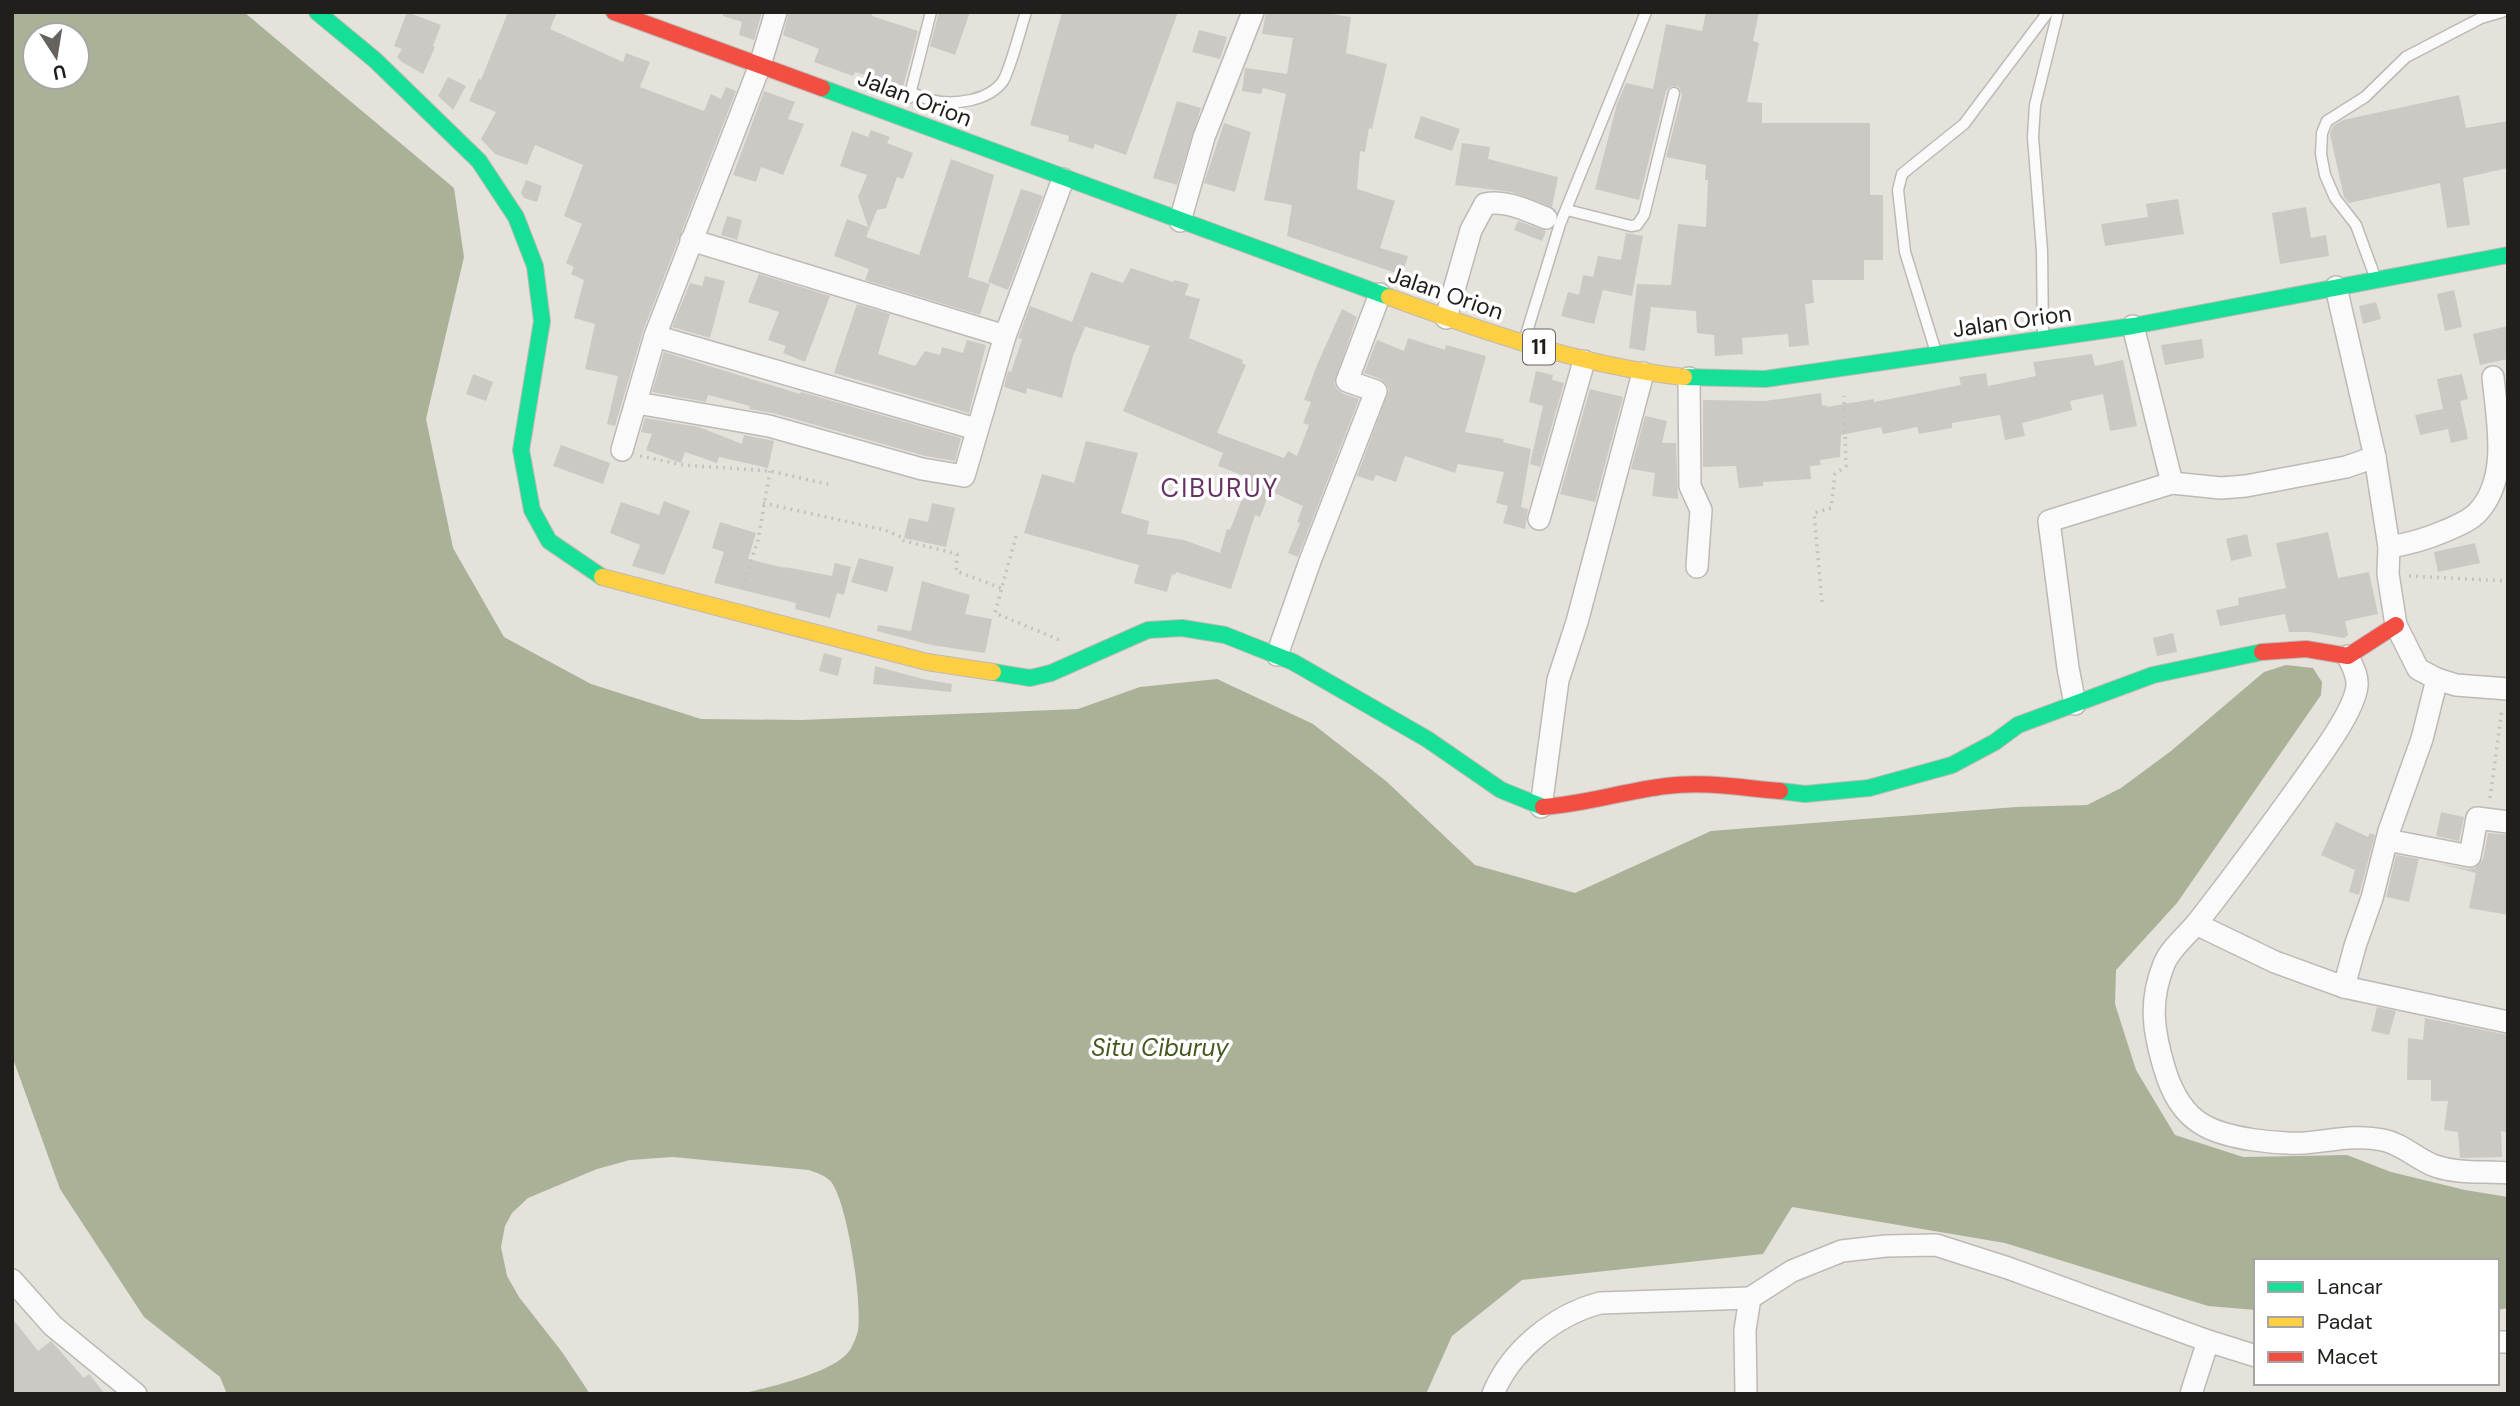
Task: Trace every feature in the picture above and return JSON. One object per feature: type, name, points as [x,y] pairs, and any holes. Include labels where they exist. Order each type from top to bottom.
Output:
[{"type":"main road","points":[[317,12],[375,60],[479,161],[516,217],[535,266],[542,321],[521,450],[533,510],[549,541],[600,576],[927,662],[1030,678],[1051,673],[1148,630],[1182,628],[1225,635],[1293,662],[1427,739],[1501,790],[1541,807],[1571,805],[1679,785],[1706,784],[1805,794],[1869,788],[1952,765],[1995,742],[2018,725],[2153,675],[2255,652],[2306,649],[2348,656],[2396,625]]},
{"type":"main road","name":"Jalan Orion","points":[[614,12],[640,17],[1063,179],[1446,318],[1584,361],[1689,379],[1765,379],[2043,340],[2133,326],[2508,255]]},
{"type":"street","points":[[622,450],[655,336],[761,65],[776,12]]},
{"type":"street","points":[[1180,221],[1204,137],[1253,12]]},
{"type":"street","points":[[637,403],[769,426],[922,469],[965,476],[976,429],[1005,336],[1063,179]]},
{"type":"street","points":[[1446,318],[1471,230],[1485,204],[1497,202],[1514,205],[1546,218]]},
{"type":"street","points":[[691,240],[1005,336]]},
{"type":"street","points":[[2336,287],[2375,457],[2389,547],[2388,574],[2396,625],[2418,669],[2437,680],[2456,685],[2506,689]]},
{"type":"street","points":[[1277,655],[1310,561],[1376,391],[1347,381],[1380,294]]},
{"type":"street","points":[[2133,326],[2172,482]]},
{"type":"street","points":[[655,336],[976,429]]},
{"type":"street","points":[[1539,519],[1584,361]]},
{"type":"street","points":[[1541,807],[1558,680],[1577,622],[1643,373]]},
{"type":"street","points":[[2389,547],[2417,543],[2458,526],[2477,514],[2491,493],[2499,444],[2493,377]]},
{"type":"street","points":[[1689,379],[1690,486],[1701,510],[1697,567]]},
{"type":"street","points":[[2075,704],[2049,521],[2172,482],[2221,488],[2246,486],[2346,467],[2375,457]]},
{"type":"street","points":[[2348,656],[2356,674],[2357,685],[2354,699],[2330,742],[2196,924],[2165,960],[2154,993],[2155,1036],[2166,1074],[2178,1100],[2189,1115],[2206,1127],[2233,1136],[2302,1143],[2353,1137],[2381,1139],[2399,1144],[2431,1165],[2455,1172],[2508,1173]]},
{"type":"street","points":[[2344,987],[2387,841],[2422,739],[2437,680]]},
{"type":"street","points":[[2387,841],[2470,856],[2477,818],[2498,821]]},
{"type":"street","points":[[2196,924],[2275,962],[2344,987],[2508,1022]]},
{"type":"street","points":[[1493,1394],[1498,1381],[1515,1356],[1557,1321],[1580,1309],[1600,1303],[1750,1298],[1792,1271],[1842,1251],[1886,1246],[1936,1245],[2254,1355]]},
{"type":"street","points":[[12,1280],[53,1326],[136,1394]]},
{"type":"street","points":[[1746,1394],[1745,1329],[1750,1298]]},
{"type":"street","points":[[2192,1394],[2208,1341]]},
{"type":"lane","points":[[903,117],[931,12]]},
{"type":"lane","points":[[910,92],[933,101],[969,101],[988,93],[1003,81],[1026,12]]},
{"type":"lane","points":[[1524,342],[1560,224],[1646,12]]},
{"type":"lane","points":[[1937,354],[1905,252],[1898,190],[1902,174],[1964,124],[2048,12]]},
{"type":"lane","points":[[2043,340],[2042,251],[2033,137],[2035,105],[2058,12]]},
{"type":"lane","points":[[2376,280],[2356,225],[2335,198],[2325,175],[2321,154],[2322,133],[2327,121],[2365,97],[2406,57],[2481,18],[2502,12]]},
{"type":"lane","points":[[1567,210],[1631,226],[1637,225],[1644,215],[1674,93]]},
{"type":"path","points":[[1822,602],[1814,513],[1831,508],[1835,474],[1846,466],[1843,369]]},
{"type":"path","points":[[622,450],[654,460],[684,465],[770,471],[831,485]]},
{"type":"path","points":[[736,612],[758,540],[770,471]]},
{"type":"path","points":[[763,503],[885,530],[901,537],[901,540],[946,550],[957,554],[956,570],[1001,588]]},
{"type":"path","points":[[1016,536],[995,613],[1065,642],[1081,660]]},
{"type":"path","points":[[2388,574],[2437,579],[2508,581]]},
{"type":"path","points":[[2498,821],[2506,689]]},
{"type":"water","name":"Situ Ciburuy","points":[[12,12],[244,12],[454,188],[464,257],[426,419],[453,548],[504,637],[591,684],[701,719],[801,720],[1078,709],[1140,687],[1217,679],[1313,724],[1386,781],[1475,865],[1575,893],[1711,831],[2016,807],[2087,805],[2121,788],[2171,751],[2264,672],[2286,665],[2313,668],[2322,682],[2321,695],[2177,903],[2116,970],[2115,1004],[2136,1070],[2175,1135],[2243,1157],[2347,1155],[2391,1172],[2465,1190],[2508,1197],[2508,1308],[2499,1310],[2499,1259],[2254,1259],[2254,1310],[2208,1306],[2005,1243],[1792,1207],[1763,1254],[1522,1280],[1452,1336],[1426,1394],[742,1394],[816,1372],[842,1358],[851,1348],[858,1330],[858,1298],[843,1212],[832,1183],[809,1170],[673,1157],[630,1160],[597,1169],[528,1198],[512,1213],[505,1226],[501,1247],[507,1276],[519,1297],[562,1352],[590,1394],[227,1394],[220,1377],[144,1317],[60,1189],[12,1056]]},
{"type":"building","points":[[407,12],[441,25],[423,74],[402,62],[397,57],[402,49],[394,46]]},
{"type":"building","points":[[508,12],[557,12],[550,29],[623,62],[626,53],[650,62],[640,87],[704,111],[711,94],[721,99],[726,87],[736,91],[643,331],[615,426],[607,424],[618,376],[585,369],[595,324],[574,318],[584,280],[571,274],[574,267],[566,263],[582,224],[564,216],[583,165],[535,145],[527,165],[495,154],[481,139],[496,112],[469,101],[479,78],[481,80]]},
{"type":"building","points":[[723,12],[762,12],[754,40],[739,35],[742,22],[723,16]]},
{"type":"building","points":[[789,12],[873,12],[872,16],[918,31],[903,87],[855,72],[853,76],[814,62],[819,49],[783,35]]},
{"type":"building","points":[[939,12],[970,12],[955,55],[930,46]]},
{"type":"building","points":[[1062,12],[1178,12],[1126,155],[1095,144],[1093,149],[1068,141],[1069,136],[1030,125]]},
{"type":"building","points":[[1266,12],[1319,12],[1351,17],[1346,53],[1387,64],[1365,152],[1360,151],[1357,189],[1395,201],[1380,248],[1408,256],[1402,275],[1287,236],[1292,205],[1264,200],[1286,94],[1263,88],[1261,94],[1242,91],[1245,68],[1287,74],[1293,38],[1262,34]]},
{"type":"building","points":[[1706,12],[1759,12],[1753,41],[1759,43],[1747,102],[1762,103],[1762,123],[1870,123],[1870,195],[1883,195],[1883,260],[1864,260],[1864,280],[1812,280],[1814,303],[1805,304],[1809,345],[1789,347],[1788,334],[1742,338],[1743,354],[1715,356],[1714,335],[1697,333],[1696,311],[1651,307],[1645,351],[1629,348],[1637,284],[1671,285],[1678,224],[1706,227],[1706,165],[1666,157],[1682,95],[1679,87],[1671,86],[1666,91],[1639,200],[1595,189],[1617,104],[1626,83],[1653,89],[1666,24],[1702,31]]},
{"type":"building","points":[[1199,30],[1227,37],[1220,59],[1192,52]]},
{"type":"building","points":[[448,77],[466,86],[453,110],[438,96]]},
{"type":"building","points":[[764,91],[795,102],[788,119],[804,124],[783,175],[761,167],[756,182],[733,175]]},
{"type":"building","points":[[2459,95],[2466,128],[2508,121],[2508,168],[2463,178],[2470,225],[2447,228],[2440,183],[2349,203],[2344,197],[2330,134],[2333,126],[2343,120]]},
{"type":"building","points":[[1177,101],[1201,108],[1177,185],[1153,178]]},
{"type":"building","points":[[1421,116],[1460,129],[1452,151],[1414,138]]},
{"type":"building","points":[[1224,123],[1251,132],[1235,192],[1204,183]]},
{"type":"building","points":[[871,130],[890,137],[887,143],[913,153],[903,179],[897,177],[886,208],[877,210],[866,237],[919,255],[951,159],[994,175],[968,277],[990,284],[980,315],[865,280],[869,269],[834,256],[847,219],[868,227],[858,197],[867,175],[840,166],[852,131],[868,137]]},
{"type":"building","points":[[1462,143],[1490,147],[1488,159],[1558,177],[1552,207],[1512,192],[1455,185]]},
{"type":"building","points":[[526,180],[542,186],[537,202],[524,198],[521,193]]},
{"type":"building","points":[[1021,189],[1043,196],[1008,290],[988,282]]},
{"type":"building","points":[[2178,199],[2184,234],[2105,246],[2101,224],[2148,217],[2146,204]]},
{"type":"building","points":[[2306,207],[2311,238],[2326,235],[2329,256],[2280,264],[2272,213]]},
{"type":"building","points":[[727,216],[742,220],[737,240],[721,235]]},
{"type":"building","points":[[1518,221],[1546,231],[1542,241],[1514,230]]},
{"type":"building","points":[[1626,233],[1643,236],[1632,296],[1603,290],[1594,324],[1561,316],[1568,292],[1579,295],[1583,275],[1593,277],[1598,256],[1621,260]]},
{"type":"building","points":[[1131,268],[1173,282],[1174,280],[1189,284],[1185,295],[1200,299],[1189,338],[1243,360],[1242,363],[1246,365],[1217,433],[1284,458],[1288,451],[1297,456],[1309,425],[1303,423],[1311,402],[1304,400],[1342,309],[1357,317],[1334,383],[1342,393],[1359,399],[1298,557],[1288,553],[1300,523],[1297,522],[1303,506],[1270,491],[1260,517],[1255,515],[1231,589],[1176,572],[1175,575],[1172,574],[1167,592],[1134,583],[1139,565],[1024,533],[1042,474],[1074,483],[1086,441],[1138,453],[1121,513],[1149,521],[1147,534],[1184,540],[1220,553],[1227,529],[1230,530],[1250,478],[1218,466],[1223,453],[1123,411],[1150,346],[1077,324],[1085,327],[1073,356],[1062,398],[1027,388],[1026,394],[1004,387],[1022,339],[1018,338],[1030,306],[1072,322],[1091,272],[1123,283]]},
{"type":"building","points":[[759,274],[830,296],[805,362],[783,353],[786,346],[768,340],[779,312],[748,302]]},
{"type":"building","points":[[705,276],[725,281],[710,338],[672,327],[690,283],[702,286]]},
{"type":"building","points":[[2454,290],[2462,327],[2445,331],[2437,294]]},
{"type":"building","points":[[2376,302],[2381,319],[2363,324],[2359,306]]},
{"type":"building","points":[[857,304],[890,314],[878,354],[915,366],[925,351],[940,355],[942,347],[963,353],[967,340],[986,345],[969,413],[834,373]]},
{"type":"building","points":[[2508,326],[2508,359],[2480,365],[2473,334]]},
{"type":"building","points":[[1408,338],[1445,350],[1446,345],[1486,356],[1465,432],[1504,439],[1503,442],[1531,449],[1521,507],[1528,509],[1525,529],[1503,523],[1508,506],[1496,503],[1504,472],[1458,464],[1455,473],[1405,456],[1396,482],[1376,475],[1373,481],[1357,476],[1389,390],[1381,379],[1364,373],[1377,340],[1404,351]]},
{"type":"building","points":[[2202,339],[2204,358],[2165,365],[2161,345]]},
{"type":"building","points":[[664,352],[800,394],[801,392],[961,438],[955,461],[925,456],[773,413],[749,409],[750,406],[708,395],[706,402],[652,392]]},
{"type":"building","points":[[2092,354],[2095,366],[2123,360],[2137,426],[2110,431],[2103,394],[2070,401],[2072,410],[2022,423],[2025,436],[2005,440],[2000,415],[1952,423],[1952,428],[1919,434],[1917,427],[1883,434],[1881,427],[1841,435],[1840,457],[1820,460],[1821,465],[1810,466],[1811,479],[1763,482],[1763,486],[1739,488],[1736,466],[1703,467],[1703,400],[1765,401],[1821,393],[1822,406],[1827,407],[1874,399],[1874,402],[1961,385],[1959,377],[1986,373],[1988,386],[2036,376],[2033,362]]},
{"type":"building","points":[[1536,371],[1553,375],[1552,380],[1564,383],[1540,467],[1530,464],[1543,406],[1529,402]]},
{"type":"building","points":[[473,374],[493,382],[486,401],[466,394]]},
{"type":"building","points":[[2462,374],[2468,399],[2460,401],[2468,439],[2451,443],[2448,429],[2420,435],[2415,415],[2443,409],[2437,379]]},
{"type":"building","points":[[1590,389],[1623,397],[1595,502],[1560,494]]},
{"type":"building","points":[[1645,416],[1667,421],[1662,443],[1676,443],[1678,499],[1652,496],[1655,473],[1631,469]]},
{"type":"building","points":[[645,418],[699,427],[742,444],[744,435],[774,441],[768,468],[719,457],[717,463],[685,452],[681,463],[646,450],[652,434],[641,432]]},
{"type":"building","points":[[561,445],[610,463],[603,484],[553,466]]},
{"type":"building","points":[[664,501],[690,511],[664,575],[632,566],[640,545],[610,533],[621,502],[659,515]]},
{"type":"building","points":[[932,503],[955,508],[946,547],[904,538],[909,518],[928,522]]},
{"type":"building","points":[[720,522],[756,533],[748,559],[832,576],[835,563],[851,567],[844,595],[837,593],[830,618],[795,609],[796,603],[714,583],[724,552],[712,548]]},
{"type":"building","points":[[2328,532],[2338,578],[2369,572],[2378,614],[2345,621],[2348,635],[2344,638],[2309,632],[2289,632],[2285,614],[2220,626],[2216,610],[2239,605],[2238,598],[2286,588],[2276,543]]},
{"type":"building","points":[[2247,534],[2252,556],[2231,561],[2226,539]]},
{"type":"building","points":[[2475,543],[2480,563],[2438,572],[2434,552]]},
{"type":"building","points":[[859,558],[894,567],[887,592],[851,582]]},
{"type":"building","points":[[922,581],[970,595],[965,614],[992,619],[985,653],[931,645],[877,631],[878,625],[911,631]]},
{"type":"building","points":[[2173,633],[2177,652],[2157,656],[2153,638]]},
{"type":"building","points":[[824,653],[842,658],[838,676],[819,671]]},
{"type":"building","points":[[875,666],[952,684],[951,692],[873,684]]},
{"type":"building","points":[[2441,812],[2464,817],[2459,841],[2436,836]]},
{"type":"building","points":[[2336,822],[2368,837],[2370,833],[2375,835],[2359,895],[2349,892],[2355,870],[2321,855]]},
{"type":"building","points":[[2488,833],[2508,835],[2508,915],[2469,908],[2476,873],[2436,863],[2475,868],[2483,859]]},
{"type":"building","points":[[2396,855],[2419,859],[2409,902],[2386,897]]},
{"type":"building","points":[[2377,1007],[2396,1011],[2389,1035],[2371,1031]]},
{"type":"building","points":[[2425,1018],[2508,1035],[2508,1118],[2506,1132],[2501,1131],[2502,1157],[2460,1158],[2458,1132],[2444,1130],[2448,1101],[2431,1101],[2431,1080],[2407,1080],[2408,1038],[2423,1040]]},
{"type":"building","points":[[12,1318],[38,1351],[51,1341],[84,1378],[89,1374],[105,1394],[12,1394]]},
{"type":"traffic: fast","points":[[317,12],[375,60],[479,161],[516,217],[535,266],[542,321],[521,450],[532,510],[549,541],[602,577]]},
{"type":"traffic: fast","points":[[822,88],[1389,297]]},
{"type":"traffic: fast","points":[[1684,377],[1765,379],[2133,326],[2508,255]]},
{"type":"traffic: fast","points":[[993,672],[1030,678],[1051,673],[1148,630],[1182,628],[1225,635],[1293,662],[1427,739],[1501,790],[1543,807]]},
{"type":"traffic: fast","points":[[1780,791],[1805,794],[1869,788],[1952,765],[1995,742],[2018,725],[2153,675],[2262,652]]},
{"type":"traffic: slow","points":[[1389,297],[1534,346],[1608,365],[1684,377]]},
{"type":"traffic: slow","points":[[602,577],[927,662],[993,672]]},
{"type":"traffic: jam","points":[[614,12],[822,88]]},
{"type":"traffic: jam","points":[[2262,652],[2306,649],[2348,656],[2396,625]]},
{"type":"traffic: jam","points":[[1543,807],[1680,785],[1780,791]]},
{"type":"district","name":"CIBURUY","points":[[1220,488]]}]
